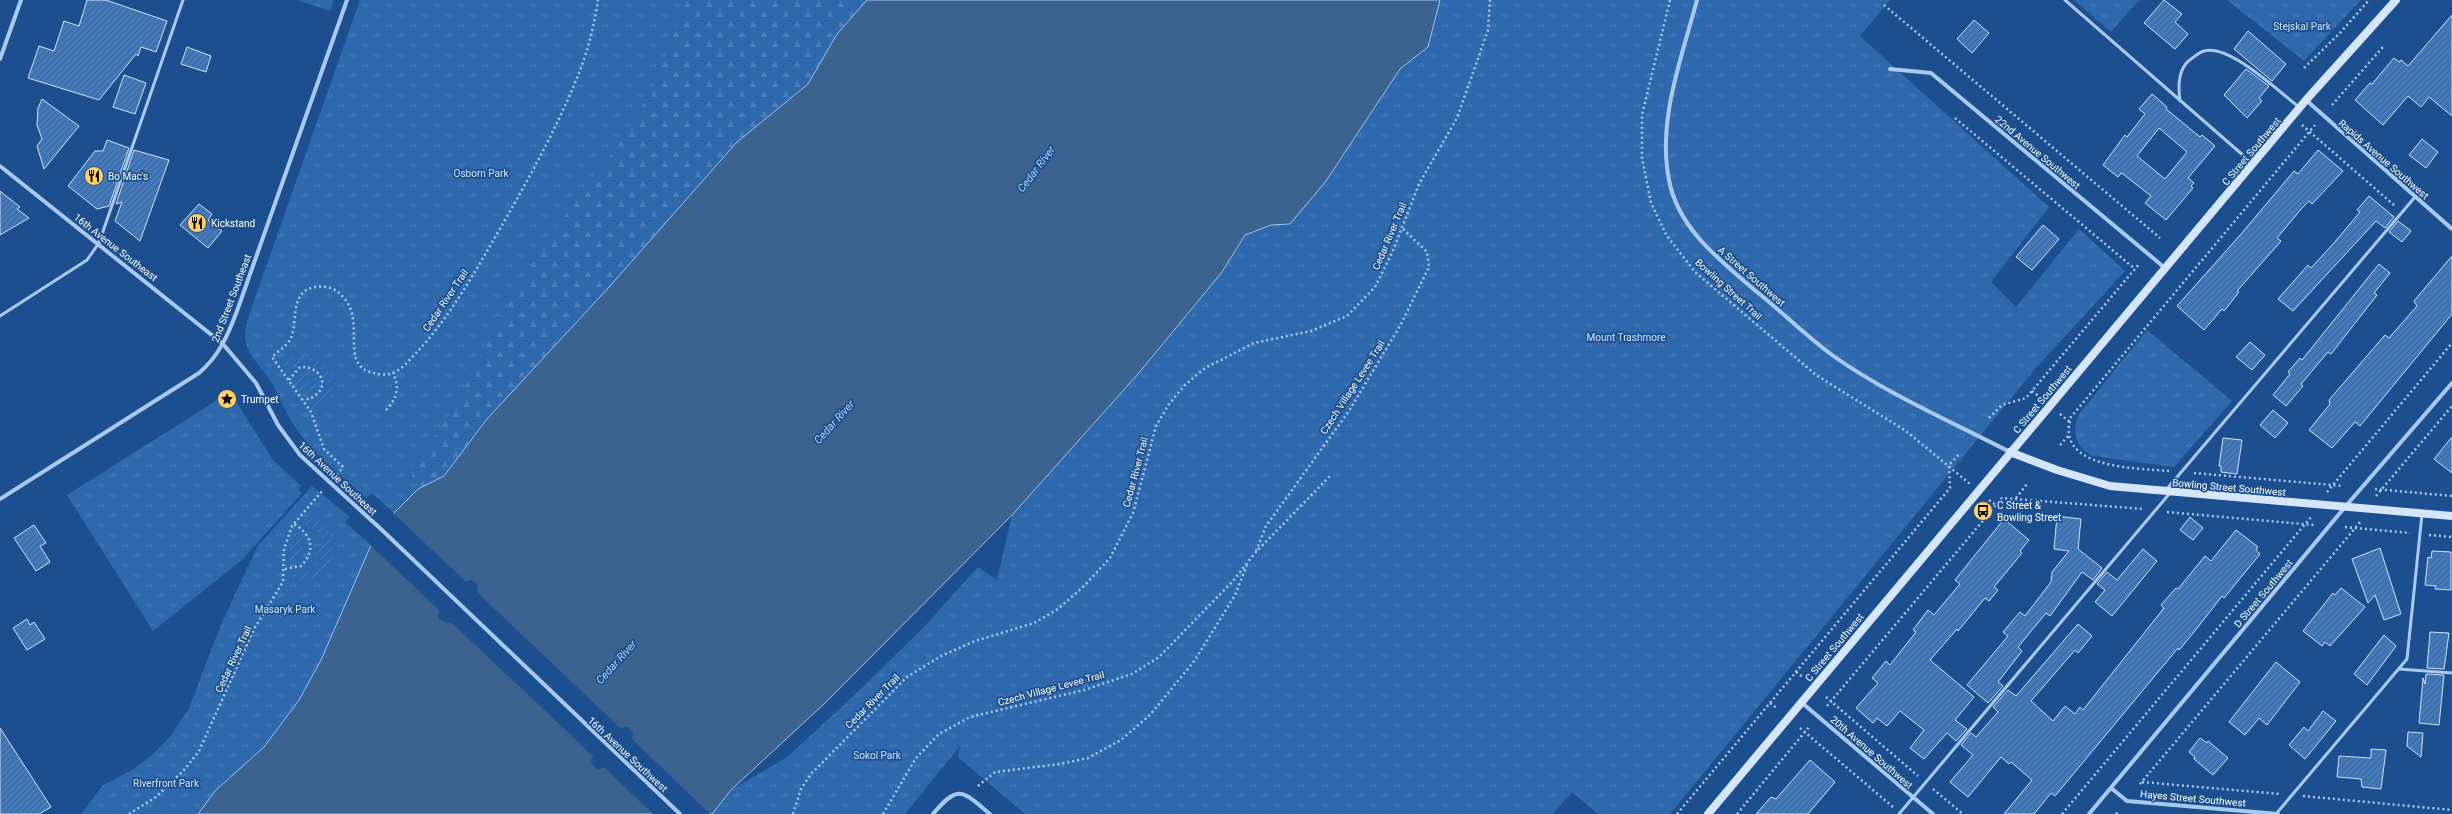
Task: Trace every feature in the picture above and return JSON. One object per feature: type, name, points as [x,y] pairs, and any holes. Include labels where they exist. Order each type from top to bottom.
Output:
[{"type":"main road","name":"C Street Southwest","points":[[1708,814],[2010,452],[2167,269],[2306,100],[2396,0]]},
{"type":"main road","name":"Bowling Street Southwest","points":[[2010,452],[2083,479],[2110,486],[2452,516]]},
{"type":"street","points":[[0,59],[21,0]]},
{"type":"street","name":"2nd Street Southeast","points":[[0,499],[199,373],[214,358],[224,344],[347,0]]},
{"type":"street","name":"A Street Southwest","points":[[1697,0],[1670,110],[1665,149],[1669,181],[1691,229],[1715,256],[1832,355],[1901,396],[2010,452]]},
{"type":"street","name":"22nd Avenue Southwest","points":[[1890,69],[1931,73],[2167,269]]},
{"type":"street","name":"Rapids Avenue Southwest","points":[[2306,100],[2452,229]]},
{"type":"street","name":"16th Avenue Southeast","points":[[0,166],[224,344],[256,383],[289,442],[316,471],[358,508],[565,706]]},
{"type":"street","name":"D Street Southwest","points":[[2089,814],[2345,507],[2452,383]]},
{"type":"street","name":"20th Avenue Southwest","points":[[1801,702],[1933,814]]},
{"type":"street","name":"16th Avenue Southwest","points":[[565,706],[680,814]]},
{"type":"street","name":"Hayes Street Southwest","points":[[2111,788],[2127,800],[2277,814]]},
{"type":"street","points":[[933,814],[946,799],[958,793],[966,795],[990,814]]},
{"type":"lane","points":[[0,316],[87,260],[98,243],[184,0]]},
{"type":"lane","points":[[2065,0],[2253,164]]},
{"type":"lane","points":[[2180,101],[2179,78],[2187,61],[2204,51],[2215,51],[2242,63],[2300,108]]},
{"type":"lane","points":[[1899,813],[2155,511],[2182,472],[2415,197]]},
{"type":"lane","points":[[2277,814],[2407,659],[2422,513]]},
{"type":"lane","points":[[2399,669],[2452,673]]},
{"type":"lane","points":[[2212,808],[2212,814]]},
{"type":"path","name":"Cedar River Trail","points":[[393,373],[408,361],[446,317],[521,193],[575,82],[589,44],[598,0]]},
{"type":"path","name":"Cedar River Trail","points":[[793,814],[801,789],[811,774],[906,677],[941,656],[976,642],[1034,623],[1058,609],[1083,588],[1110,558],[1133,513],[1143,480],[1148,450],[1156,426],[1168,404],[1185,385],[1205,368],[1254,343],[1311,331],[1347,316],[1374,287],[1392,253],[1419,184],[1457,118],[1488,30],[1490,0]]},
{"type":"path","name":"Bowling Street Trail","points":[[1670,0],[1642,115],[1643,165],[1651,203],[1667,236],[1695,272],[1816,374],[1906,431],[1963,478]]},
{"type":"path","points":[[2304,68],[2369,0]]},
{"type":"path","points":[[1884,5],[2160,238]]},
{"type":"path","points":[[2332,105],[2383,47]]},
{"type":"path","points":[[1955,118],[2135,269]]},
{"type":"path","points":[[2302,125],[2402,212]]},
{"type":"path","points":[[2060,445],[2068,435],[2070,422],[2075,411],[2315,125]]},
{"type":"path","name":"Czech Village Levee Trail","points":[[1255,553],[1266,526],[1349,411],[1400,326],[1429,267],[1427,252],[1402,228]]},
{"type":"path","points":[[1989,418],[2000,407],[2021,401],[2032,391],[2140,263]]},
{"type":"path","points":[[339,473],[343,468],[324,449],[316,422],[303,400],[272,357],[288,343],[291,337],[295,307],[299,298],[305,292],[322,287],[330,288],[339,293],[351,306],[355,320],[354,353],[360,366],[378,374],[393,373],[396,380],[397,393],[386,410]]},
{"type":"path","points":[[2327,492],[2452,343]]},
{"type":"path","points":[[289,380],[300,367],[312,368],[319,374],[322,383],[320,392],[316,397],[303,400]]},
{"type":"path","points":[[2032,391],[2040,397]]},
{"type":"path","points":[[2376,497],[2452,406]]},
{"type":"path","points":[[2060,414],[2070,422]]},
{"type":"path","points":[[2068,435],[2078,453],[2092,460],[2182,472],[2343,486]]},
{"type":"path","points":[[1677,814],[1950,488],[1949,465],[1959,454]]},
{"type":"path","name":"Czech Village Levee Trail","points":[[883,814],[916,758],[940,734],[970,717],[1084,690],[1132,674],[1159,657],[1233,581],[1255,553],[1331,475]]},
{"type":"path","points":[[2016,498],[2028,484]]},
{"type":"path","points":[[2373,489],[2452,496]]},
{"type":"path","name":"Cedar River Trail","points":[[129,814],[156,797],[185,769],[199,751],[254,630],[280,590],[285,569],[284,549],[287,537],[294,524],[320,492]]},
{"type":"path","points":[[1827,706],[2004,497],[2314,525]]},
{"type":"path","points":[[1989,500],[1996,505]]},
{"type":"path","points":[[2062,814],[2311,517]]},
{"type":"path","points":[[2140,784],[2361,521]]},
{"type":"path","points":[[285,569],[301,566],[310,554],[310,540],[307,534],[294,524]]},
{"type":"path","points":[[2345,527],[2452,537]]},
{"type":"path","name":"Czech Village Levee Trail","points":[[978,786],[995,772],[1060,764],[1088,758],[1121,740],[1150,715],[1195,660],[1235,596],[1248,562]]},
{"type":"path","points":[[1796,672],[1804,678]]},
{"type":"path","points":[[1826,697],[1963,814]]},
{"type":"path","points":[[1770,703],[1778,710]]},
{"type":"path","points":[[1737,814],[1809,727]]},
{"type":"path","points":[[1800,728],[1899,813]]},
{"type":"green space","points":[[297,0],[334,0],[330,11]]},
{"type":"green space","name":"Osborn Park","points":[[360,0],[867,0],[444,476],[418,489],[394,513],[372,493],[366,498],[327,464],[301,436],[285,410],[273,385],[250,353],[245,337],[249,315]]},
{"type":"green space","points":[[687,0],[867,0],[837,34],[808,84],[736,143],[610,286],[487,419],[444,476],[423,487],[412,477],[413,466],[454,409],[491,334],[537,256],[573,204],[624,138],[655,83]]},
{"type":"green space","name":"Mount Trashmore","points":[[1440,0],[1890,0],[1860,36],[2049,207],[1991,282],[2016,307],[2079,229],[2125,271],[2035,369],[1670,814],[1598,814],[1572,792],[1553,814],[1025,814],[958,757],[960,746],[905,814],[712,814],[731,790],[787,757],[846,703],[922,629],[978,567],[997,580],[1012,515],[1138,374],[1222,272],[1245,235],[1271,225],[1290,224],[1400,69],[1428,47]]},
{"type":"green space","points":[[2074,0],[2139,0],[2111,32]]},
{"type":"green space","name":"Stejskal Park","points":[[2227,0],[2361,0],[2304,61]]},
{"type":"green space","points":[[2147,330],[2232,401],[2174,467],[2093,456],[2082,448],[2076,438],[2075,433],[2075,427],[2079,414]]},
{"type":"green space","points":[[296,356],[308,357],[318,361],[330,376],[332,386],[330,395],[325,404],[316,412],[311,404],[318,400],[323,391],[327,392],[328,384],[324,383],[322,375],[325,373],[321,368],[319,370],[312,365],[312,362],[303,360],[303,364],[296,365],[288,371],[281,362]]},
{"type":"green space","points":[[306,370],[315,372],[308,376],[310,383],[316,382],[319,377],[317,389],[312,393],[303,393],[295,382],[298,374]]},
{"type":"green space","points":[[230,392],[273,460],[301,486],[298,490],[302,493],[242,560],[153,631],[67,495]]},
{"type":"green space","name":"Masaryk Park","points":[[312,486],[350,517],[345,522],[371,545],[321,660],[299,700],[264,747],[215,791],[198,814],[81,814],[103,785],[132,770],[153,754],[169,738],[189,708],[220,627],[257,547]]},
{"type":"green space","points":[[309,516],[322,524],[330,535],[333,548],[331,563],[318,577],[294,581],[292,574],[310,572],[321,560],[317,557],[315,552],[318,546],[323,545],[323,541],[314,528],[303,523]]},
{"type":"green space","points":[[295,532],[302,540],[303,547],[299,556],[290,561],[291,543]]},
{"type":"water","name":"Cedar River","points":[[867,0],[1440,0],[1428,47],[1400,69],[1326,181],[1290,224],[1271,225],[1245,235],[1222,272],[1138,374],[1012,515],[825,703],[731,790],[712,814],[198,814],[215,791],[264,747],[299,700],[321,660],[371,545],[394,513],[418,489],[444,476],[487,419],[610,286],[736,143],[808,84],[837,34]]},
{"type":"pier","points":[[392,512],[466,582],[471,580],[477,584],[478,593],[620,728],[628,727],[633,734],[632,739],[710,814],[653,814],[605,768],[597,769],[591,762],[593,756],[451,622],[446,623],[438,618],[439,610],[369,544]]},
{"type":"building","points":[[87,0],[106,0],[167,21],[156,52],[141,47],[138,56],[136,54],[99,100],[28,78],[39,46],[54,51],[64,21],[79,26]]},
{"type":"building","points":[[2164,0],[2182,14],[2175,22],[2188,34],[2175,49],[2144,23]]},
{"type":"building","points":[[2452,15],[2452,116],[2429,97],[2421,107],[2408,96],[2383,125],[2355,100],[2370,83],[2372,84],[2394,58],[2399,62],[2401,60],[2408,66]]},
{"type":"building","points":[[1974,20],[1989,33],[1972,53],[1957,39]]},
{"type":"building","points":[[2248,31],[2286,64],[2272,81],[2234,49]]},
{"type":"building","points":[[187,47],[211,56],[206,72],[181,64]]},
{"type":"building","points":[[2246,69],[2269,86],[2259,98],[2262,101],[2247,118],[2224,95]]},
{"type":"building","points":[[124,75],[146,83],[135,114],[113,107]]},
{"type":"building","points":[[2152,94],[2167,107],[2166,109],[2200,137],[2202,135],[2215,146],[2188,178],[2194,183],[2191,186],[2193,188],[2166,220],[2145,203],[2151,196],[2123,174],[2121,173],[2118,177],[2103,165],[2125,135],[2127,137],[2145,114],[2139,109]],"holes":[[[2159,128],[2187,152],[2165,179],[2137,156]]]},
{"type":"building","points":[[42,99],[79,126],[44,169],[37,146],[42,139],[37,125],[38,108]]},
{"type":"building","points":[[2422,139],[2438,152],[2426,168],[2409,155]]},
{"type":"building","points":[[107,140],[129,148],[109,206],[97,209],[68,186],[95,151],[103,151]]},
{"type":"building","points":[[134,150],[169,160],[140,241],[115,221],[122,202],[116,204]]},
{"type":"building","points":[[2318,150],[2343,171],[2312,204],[2309,201],[2302,208],[2277,238],[2281,241],[2237,291],[2239,292],[2224,311],[2222,309],[2204,330],[2177,306],[2242,233],[2294,171],[2298,174]]},
{"type":"building","points":[[0,191],[20,207],[17,209],[29,218],[0,235]]},
{"type":"building","points":[[2369,196],[2394,217],[2385,228],[2376,221],[2293,311],[2278,299],[2308,265],[2311,268],[2334,243],[2360,212],[2357,210]]},
{"type":"building","name":"Kickstand","points":[[199,204],[212,214],[208,220],[222,231],[208,248],[180,225]]},
{"type":"building","points":[[2398,221],[2411,231],[2402,242],[2389,232]]},
{"type":"building","points":[[2043,225],[2059,239],[2032,270],[2016,257]]},
{"type":"building","points":[[2452,256],[2452,314],[2360,426],[2355,422],[2332,448],[2309,430],[2330,404],[2329,400],[2385,335],[2389,338],[2417,306],[2414,301]]},
{"type":"building","points":[[2379,264],[2390,273],[2374,293],[2377,295],[2331,354],[2328,352],[2301,384],[2303,386],[2286,406],[2273,395],[2290,374],[2288,372],[2300,358],[2302,360]]},
{"type":"building","points":[[2250,342],[2265,355],[2252,370],[2236,357]]},
{"type":"building","points":[[2273,410],[2288,423],[2275,438],[2260,425]]},
{"type":"building","points":[[2452,437],[2452,473],[2434,459]]},
{"type":"building","points":[[2223,438],[2242,440],[2237,474],[2221,472],[2221,466],[2219,466]]},
{"type":"building","points":[[2057,516],[2081,519],[2078,549],[2102,568],[2093,580],[2082,572],[2050,616],[2046,613],[2018,647],[2022,651],[1998,682],[2003,686],[1988,703],[1967,685],[2008,636],[2003,632],[2020,612],[2025,616],[2051,582],[2052,572],[2069,551],[2054,549]]},
{"type":"building","points":[[2190,517],[2203,528],[2193,540],[2180,530]]},
{"type":"building","points":[[2004,519],[2029,540],[2020,551],[2022,553],[1994,587],[1998,590],[1989,601],[1985,598],[1958,631],[1957,629],[1930,660],[1974,697],[1955,720],[1967,729],[1956,741],[1947,733],[1924,759],[1910,748],[1924,730],[1900,711],[1887,726],[1877,718],[1873,723],[1856,708],[1878,683],[1872,678],[1886,661],[1890,665],[1916,632],[1913,630],[1928,610],[1934,615],[1960,584],[1955,580]]},
{"type":"building","points":[[34,525],[46,543],[40,546],[50,562],[36,571],[14,538]]},
{"type":"building","points":[[2236,530],[2258,547],[2256,550],[2260,554],[2224,598],[2222,596],[2179,650],[2178,648],[2055,796],[2051,793],[2034,814],[2004,814],[2032,780],[2011,762],[2009,764],[2001,757],[1968,797],[1950,782],[1973,755],[1961,745],[1971,733],[1976,737],[1998,712],[1993,707],[2008,690],[2016,696],[2078,624],[2092,636],[2078,653],[2075,650],[2031,701],[2053,721],[2065,706],[2075,714],[2080,707],[2083,710],[2164,608],[2161,605],[2176,588],[2178,589],[2205,556],[2211,561]]},
{"type":"building","points":[[2380,548],[2401,614],[2384,620],[2375,595],[2368,603],[2352,559]]},
{"type":"building","points":[[2143,549],[2157,561],[2112,616],[2095,602],[2105,590],[2097,584],[2107,572],[2117,580]]},
{"type":"building","points":[[2432,551],[2451,552],[2451,590],[2435,589],[2436,586],[2425,585],[2428,557],[2431,558]]},
{"type":"building","points":[[2341,588],[2365,607],[2330,646],[2325,642],[2322,646],[2303,631],[2333,593],[2335,595]]},
{"type":"building","points":[[27,619],[30,625],[34,622],[45,639],[27,650],[13,628]]},
{"type":"building","points":[[2430,632],[2449,633],[2444,669],[2427,668]]},
{"type":"building","points":[[2384,635],[2396,646],[2367,685],[2354,674]]},
{"type":"building","points":[[2276,662],[2300,682],[2267,725],[2259,718],[2245,735],[2229,722]]},
{"type":"building","points":[[2426,674],[2444,675],[2439,725],[2419,723],[2423,678],[2425,684]]},
{"type":"building","points":[[2323,711],[2336,721],[2305,759],[2289,745],[2304,727],[2308,731]]},
{"type":"building","points":[[0,728],[51,807],[39,814],[0,814]]},
{"type":"building","points":[[2408,732],[2423,733],[2421,757],[2407,746]]},
{"type":"building","points":[[2200,738],[2207,743],[2208,741],[2228,758],[2213,775],[2194,759],[2195,757],[2189,752]]},
{"type":"building","points":[[2371,749],[2386,750],[2381,789],[2362,787],[2361,779],[2337,777],[2339,756],[2371,758]]},
{"type":"building","points":[[1810,760],[1835,782],[1808,814],[1756,814],[1771,797],[1776,799]]},
{"type":"place","name":"Bo Mac's","points":[[94,176]]},
{"type":"place","name":"Kickstand","points":[[197,223]]},
{"type":"place","name":"Trumpet","points":[[227,399]]},
{"type":"place","name":"C Street & Bowling Street","points":[[1983,511]]},
{"type":"park label","name":"Sokol Park","points":[[877,755]]},
{"type":"park label","name":"Riverfront Park","points":[[166,783]]}]
